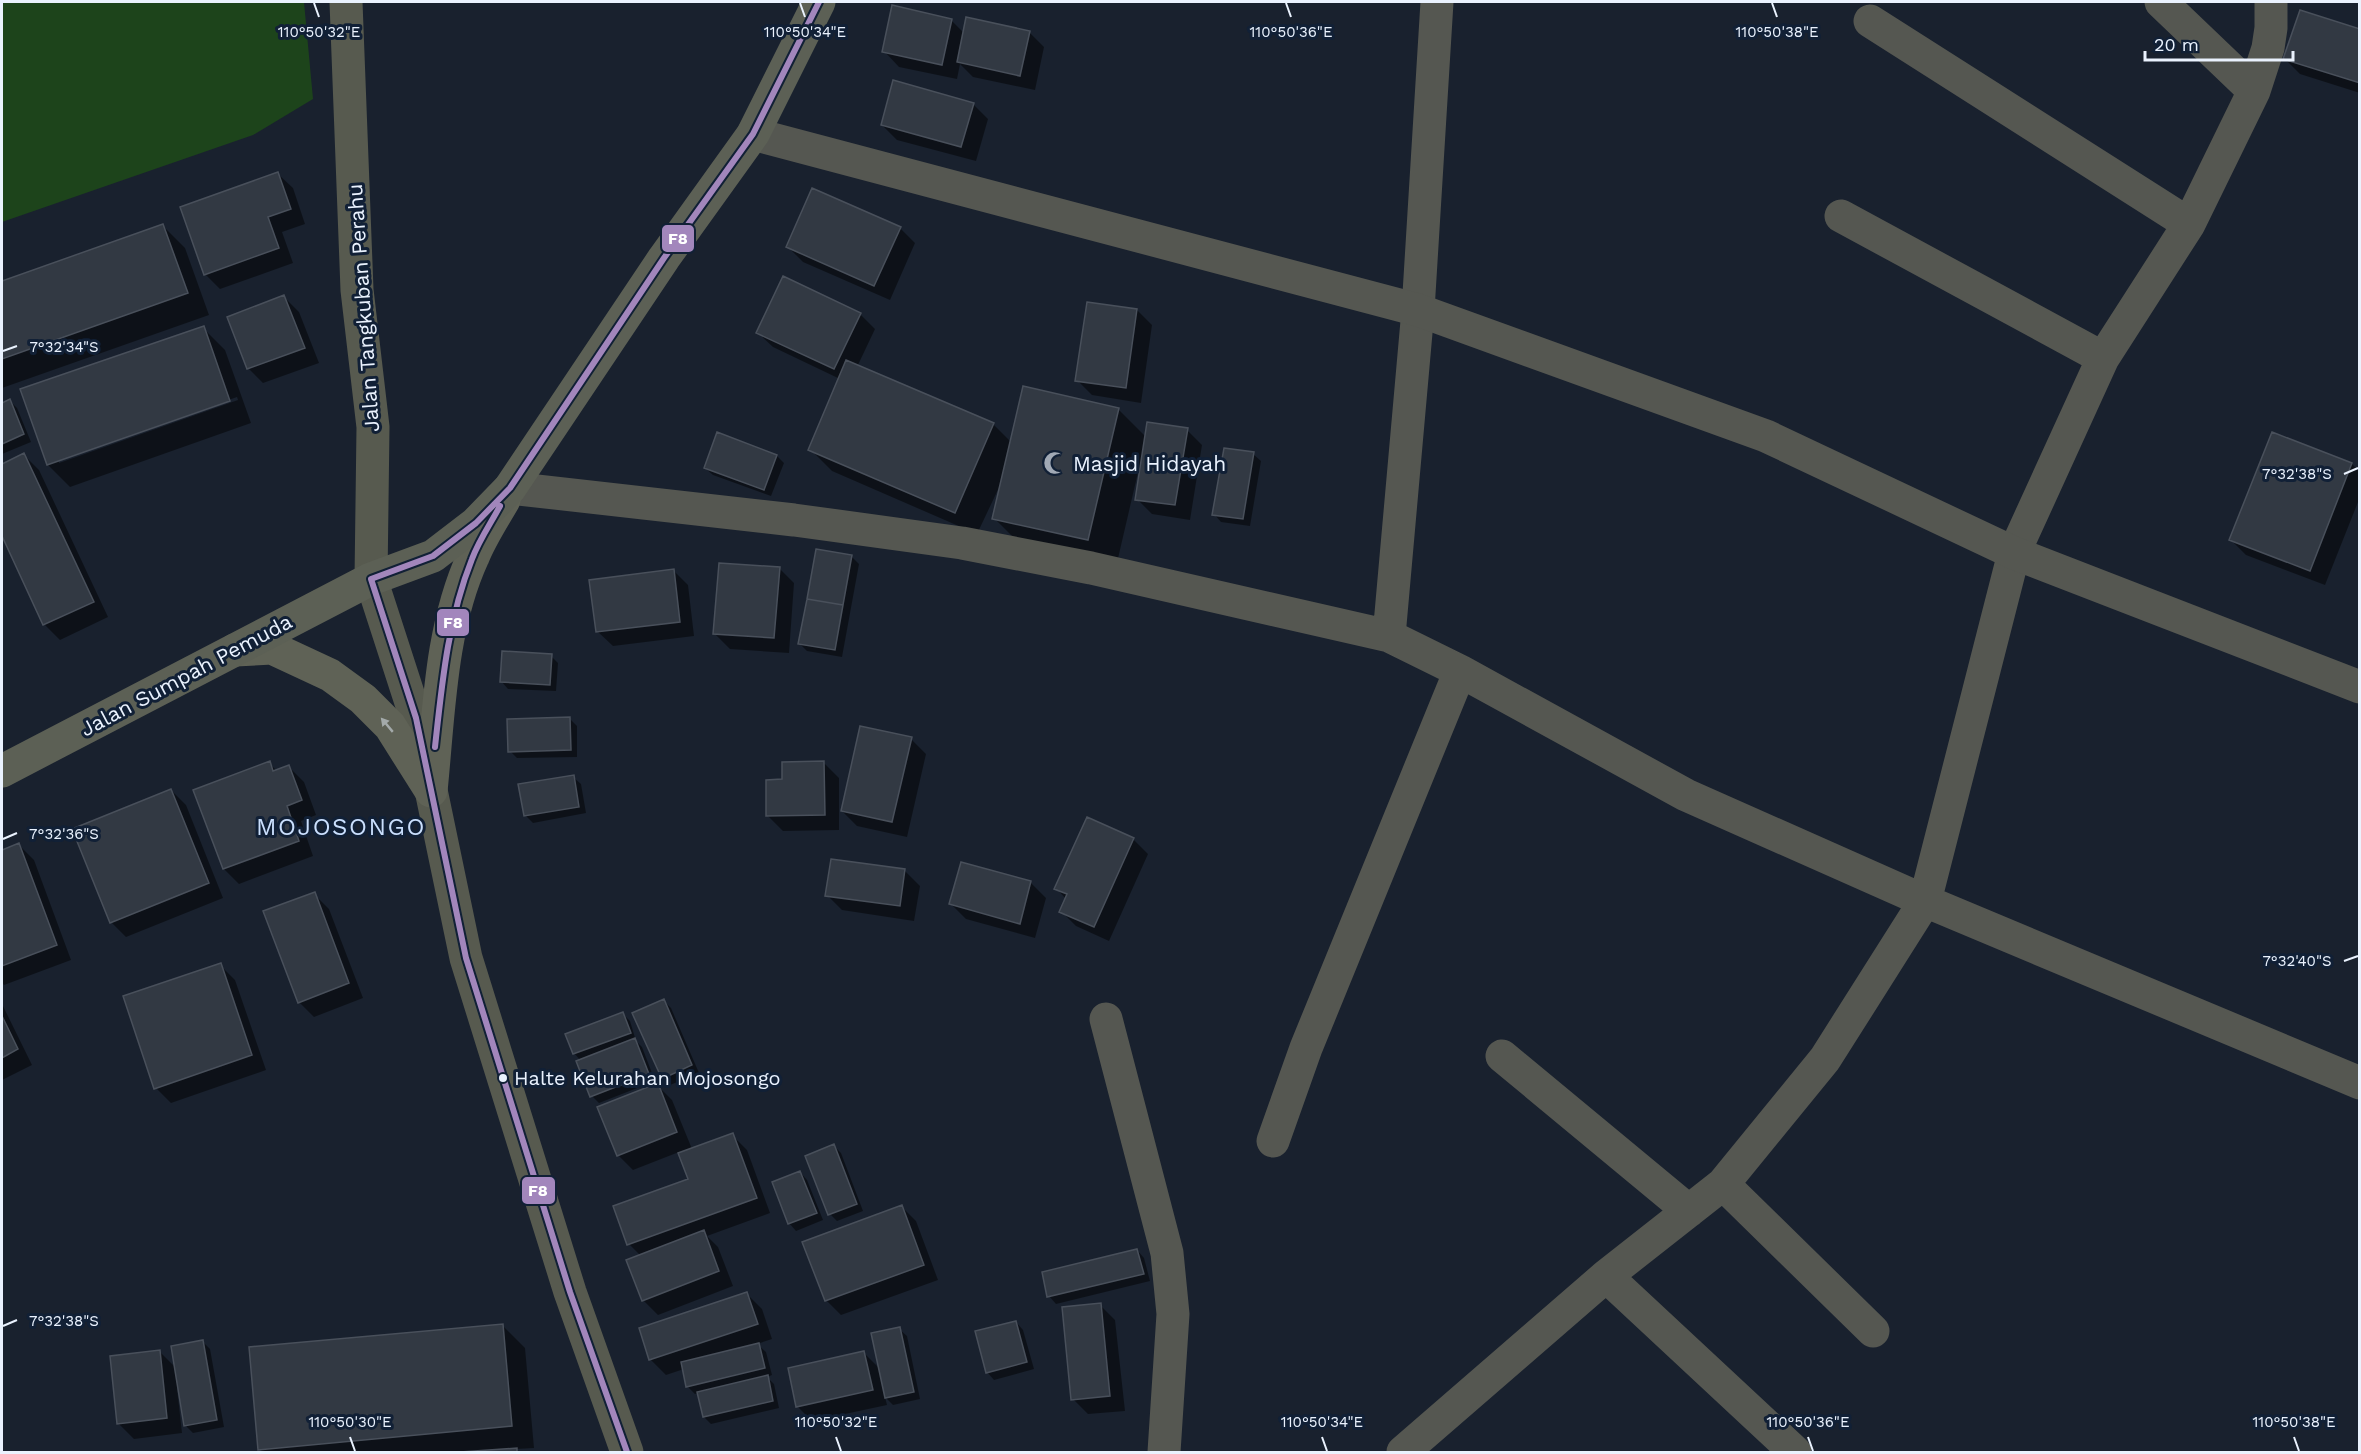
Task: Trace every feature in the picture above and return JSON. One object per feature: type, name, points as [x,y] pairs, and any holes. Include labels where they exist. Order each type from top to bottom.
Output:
[{"type":"highway","name":"Jalan Sumpah Pemuda","points":[[2,771],[371,579],[433,556],[476,523],[510,488],[664,258],[753,134],[819,2]]},
{"type":"main road","name":"Jalan Tangkuban Perahu","points":[[346,2],[357,290],[373,427],[371,579],[416,718],[466,958],[570,1292],[627,1452]]},
{"type":"main road","points":[[431,791],[444,663],[456,607],[472,557],[510,488]]},
{"type":"main road","points":[[235,650],[272,648],[330,675],[363,699],[390,726],[431,791]]},
{"type":"street","points":[[1389,636],[1418,310],[1437,2]]},
{"type":"street","points":[[2162,2],[2254,91]]},
{"type":"street","points":[[1403,1452],[1606,1276],[1723,1184],[1825,1059],[1925,902],[2014,552],[2103,358],[2189,224],[2254,91],[2268,48],[2271,2]]},
{"type":"street","points":[[1870,21],[2189,224]]},
{"type":"street","points":[[753,134],[1418,310],[1766,436],[2014,552],[2360,687]]},
{"type":"street","points":[[1841,216],[2103,358]]},
{"type":"street","points":[[510,488],[794,520],[962,543],[1091,568],[1389,636],[1460,671],[1686,795],[1925,902],[2360,1083]]},
{"type":"street","points":[[1273,1141],[1306,1048],[1460,671]]},
{"type":"street","points":[[1106,1019],[1167,1253],[1173,1314],[1164,1452]]},
{"type":"street","points":[[1502,1056],[1689,1211]]},
{"type":"street","points":[[1723,1184],[1873,1331]]},
{"type":"street","points":[[1606,1276],[1795,1452]]},
{"type":"green space","points":[[2,2],[304,2],[313,99],[253,135],[2,222]]},
{"type":"building","points":[[892,5],[952,19],[942,65],[882,52]]},
{"type":"building","points":[[2300,10],[2360,29],[2360,83],[2283,59]]},
{"type":"building","points":[[966,17],[1030,31],[1020,76],[957,62]]},
{"type":"building","points":[[893,80],[974,103],[961,147],[881,125]]},
{"type":"building","points":[[278,172],[291,209],[268,217],[279,248],[204,275],[180,207]]},
{"type":"building","points":[[812,188],[901,227],[874,286],[786,247]]},
{"type":"building","points":[[163,224],[188,293],[2,359],[2,281]]},
{"type":"building","points":[[783,276],[861,313],[834,369],[756,333]]},
{"type":"building","points":[[284,295],[305,348],[247,369],[227,317]]},
{"type":"building","points":[[1087,302],[1137,309],[1126,388],[1075,381]]},
{"type":"building","points":[[204,326],[230,401],[47,465],[20,389]]},
{"type":"building","points":[[846,360],[994,423],[955,513],[808,450]]},
{"type":"building","name":"Masjid Hidayah","points":[[1023,386],[1119,408],[1088,540],[992,519]]},
{"type":"building","points":[[10,399],[24,434],[2,444],[2,403]]},
{"type":"building","points":[[1147,422],[1188,428],[1175,505],[1135,500]]},
{"type":"building","points":[[717,432],[777,455],[764,490],[704,468]]},
{"type":"building","points":[[2272,432],[2352,463],[2310,571],[2229,540]]},
{"type":"building","points":[[1224,448],[1254,452],[1243,519],[1212,515]]},
{"type":"building","points":[[24,453],[94,602],[43,625],[2,536],[2,464]]},
{"type":"building","points":[[816,549],[852,555],[843,605],[807,599]]},
{"type":"building","points":[[719,563],[780,567],[774,638],[713,634]]},
{"type":"building","points":[[674,569],[680,622],[596,632],[589,580]]},
{"type":"building","points":[[807,599],[843,605],[835,650],[798,644]]},
{"type":"building","points":[[502,651],[552,654],[550,685],[500,682]]},
{"type":"building","points":[[570,717],[571,750],[508,752],[507,719]]},
{"type":"building","points":[[860,726],[912,737],[892,822],[841,811]]},
{"type":"building","points":[[270,761],[273,771],[289,765],[302,800],[287,806],[299,841],[223,869],[193,790]]},
{"type":"building","points":[[824,761],[825,815],[766,816],[766,780],[782,779],[782,762]]},
{"type":"building","points":[[574,775],[579,807],[524,816],[518,784]]},
{"type":"building","points":[[171,789],[209,883],[110,923],[72,829]]},
{"type":"building","points":[[1087,817],[1134,838],[1094,927],[1059,912],[1067,894],[1054,889]]},
{"type":"building","points":[[19,843],[57,945],[2,966],[2,850]]},
{"type":"building","points":[[831,859],[905,869],[900,906],[825,896]]},
{"type":"building","points":[[961,862],[1031,881],[1020,924],[949,904]]},
{"type":"building","points":[[315,892],[349,983],[298,1003],[263,911]]},
{"type":"building","points":[[221,963],[252,1055],[154,1089],[123,996]]},
{"type":"building","points":[[664,999],[692,1065],[662,1079],[632,1013]]},
{"type":"building","points":[[623,1012],[631,1033],[573,1054],[565,1034]]},
{"type":"building","points":[[2,1016],[18,1049],[2,1058]]},
{"type":"building","points":[[635,1038],[649,1074],[590,1097],[576,1061]]},
{"type":"building","points":[[658,1083],[677,1132],[617,1156],[597,1107]]},
{"type":"building","points":[[733,1133],[757,1198],[627,1245],[613,1206],[688,1179],[678,1153]]},
{"type":"building","points":[[834,1144],[857,1204],[828,1215],[805,1156]]},
{"type":"building","points":[[800,1171],[817,1213],[788,1224],[772,1182]]},
{"type":"building","points":[[902,1205],[924,1265],[825,1301],[802,1242]]},
{"type":"building","points":[[704,1230],[719,1271],[642,1301],[626,1260]]},
{"type":"building","points":[[1137,1249],[1144,1274],[1047,1297],[1042,1272]]},
{"type":"building","points":[[747,1292],[758,1324],[649,1360],[639,1328]]},
{"type":"building","points":[[1101,1303],[1110,1396],[1071,1400],[1062,1307]]},
{"type":"building","points":[[1016,1321],[1027,1362],[986,1373],[975,1331]]},
{"type":"building","points":[[503,1324],[512,1426],[258,1450],[249,1347]]},
{"type":"building","points":[[900,1327],[914,1392],[885,1398],[871,1333]]},
{"type":"building","points":[[203,1340],[217,1420],[184,1426],[171,1346]]},
{"type":"building","points":[[759,1343],[765,1368],[686,1387],[681,1362]]},
{"type":"building","points":[[160,1350],[167,1418],[117,1424],[110,1356]]},
{"type":"building","points":[[864,1351],[873,1390],[796,1407],[788,1368]]},
{"type":"building","points":[[768,1375],[773,1401],[703,1417],[697,1392]]},
{"type":"building","points":[[517,1448],[517,1452],[460,1452]]},
{"type":"transit line","name":"F8","points":[[627,1452],[570,1292],[466,958],[416,718],[371,579],[433,556],[476,523],[510,488],[664,258],[753,134],[819,2]]},
{"type":"transit line","name":"F8","points":[[435,747],[447,652],[457,605],[475,552],[500,506]]},
{"type":"place","name":"Masjid Hidayah","points":[[1055,463]]},
{"type":"place","name":"Halte Kelurahan Mojosongo","points":[[503,1078]]},
{"type":"district","name":"MOJOSONGO","points":[[341,827]]}]
